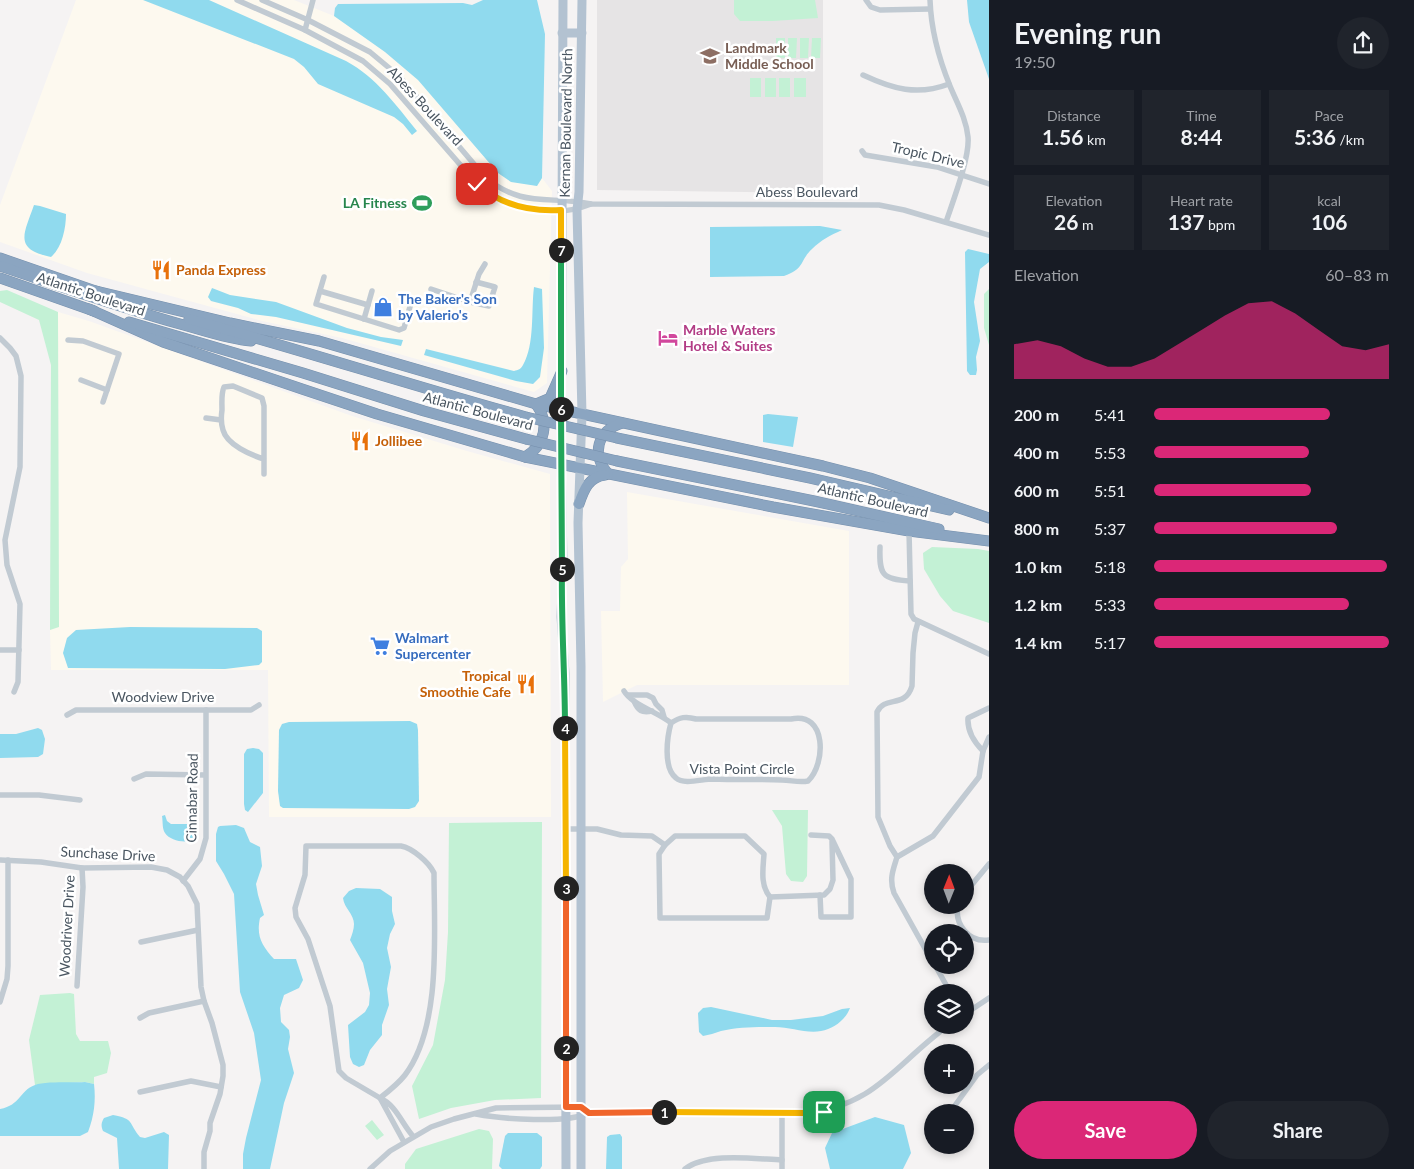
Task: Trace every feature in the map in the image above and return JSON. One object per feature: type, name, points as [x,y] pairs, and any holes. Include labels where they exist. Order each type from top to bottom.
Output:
[{"type":"highway","name":"Atlantic Boulevard","points":[[0,258],[96,291],[433,391],[526,416],[617,438],[793,474],[989,519]]},
{"type":"highway","points":[[0,266],[186,326],[238,340],[279,344]]},
{"type":"highway","name":"Atlantic Boulevard","points":[[0,278],[89,309],[424,411],[526,439],[617,461],[805,499],[989,540]]},
{"type":"highway","points":[[96,291],[230,323],[319,341],[536,404],[823,466],[870,478],[989,519]]},
{"type":"highway","points":[[89,309],[163,342],[377,414],[525,457],[705,494],[909,531],[989,540]]},
{"type":"highway","points":[[536,404],[550,398],[562,371]]},
{"type":"highway","points":[[525,457],[537,447],[544,433],[544,418],[536,404]]},
{"type":"highway","points":[[608,474],[600,460],[599,444],[608,430],[622,423]]},
{"type":"highway","points":[[579,504],[591,480],[608,474]]},
{"type":"main road","name":"Kernan Boulevard North","points":[[563,0],[561,200],[563,562],[561,617],[565,674],[566,1169]]},
{"type":"main road","name":"Kernan Boulevard North","points":[[581,1169],[585,1115],[581,1107],[579,504],[582,414],[577,205],[579,192],[582,0]]},
{"type":"main road","points":[[562,34],[582,33]]},
{"type":"street","name":"Abess Boulevard","points":[[237,0],[305,30],[363,61],[390,84],[484,190],[510,204],[540,211],[561,210],[577,205],[591,204],[879,205],[904,210],[989,235]]},
{"type":"street","name":"Abess Boulevard","points":[[262,0],[308,20],[370,52],[400,76],[468,157],[485,176],[497,185],[513,194],[529,199],[561,200],[577,205]]},
{"type":"street","points":[[305,30],[313,0]]},
{"type":"street","points":[[866,0],[872,7],[880,10],[930,9]]},
{"type":"street","points":[[930,0],[933,31],[949,84],[963,115],[968,139],[967,153],[946,222]]},
{"type":"street","points":[[863,75],[897,89],[935,90],[949,84]]},
{"type":"street","name":"Tropic Drive","points":[[862,151],[865,154],[937,167],[989,184]]},
{"type":"street","points":[[470,302],[476,282],[485,264]]},
{"type":"street","points":[[324,277],[316,304],[399,330],[404,328],[411,303]]},
{"type":"street","points":[[431,289],[470,302],[489,306],[495,287],[476,282]]},
{"type":"street","points":[[320,291],[368,305]]},
{"type":"street","points":[[364,319],[372,291]]},
{"type":"street","points":[[0,338],[16,356],[21,376],[20,467],[5,540],[7,565],[20,604],[18,682],[14,692]]},
{"type":"street","points":[[68,340],[82,341],[119,354],[103,402]]},
{"type":"street","points":[[81,380],[107,390]]},
{"type":"street","points":[[264,459],[247,453],[223,432],[221,420],[224,386],[233,386],[262,398],[264,406],[264,459],[264,474]]},
{"type":"street","points":[[206,418],[221,420]]},
{"type":"street","points":[[909,531],[911,614],[914,620],[989,654]]},
{"type":"street","points":[[880,547],[881,570],[884,576],[910,581]]},
{"type":"street","points":[[897,857],[890,846],[878,817],[877,712],[880,707],[887,703],[904,700],[910,694],[915,633],[918,622]]},
{"type":"street","points":[[0,650],[19,650]]},
{"type":"street","points":[[664,717],[662,710],[653,698],[647,695],[625,693],[634,701],[664,717],[671,723]]},
{"type":"street","name":"Woodview Drive","points":[[67,715],[76,710],[251,710],[259,705]]},
{"type":"street","points":[[983,751],[973,741],[967,721],[969,716],[989,708]]},
{"type":"street","name":"Cinnabar Road","points":[[183,880],[200,859],[204,847],[206,710]]},
{"type":"street","name":"Vista Point Circle","points":[[686,716],[696,719],[791,719],[801,717],[809,720],[818,728],[818,768],[808,781],[803,782],[708,779],[683,782],[672,774],[668,766],[668,733],[671,723],[686,716]]},
{"type":"street","points":[[924,947],[894,893],[890,883],[891,874],[897,857],[933,836],[979,777],[983,751],[989,737]]},
{"type":"street","points":[[134,779],[146,774],[205,775]]},
{"type":"street","points":[[0,795],[39,795],[80,800]]},
{"type":"street","points":[[566,829],[597,829],[621,835],[652,836],[665,845]]},
{"type":"street","points":[[811,835],[829,836],[832,839],[851,879],[851,917],[821,916],[820,895]]},
{"type":"street","points":[[675,836],[745,836],[764,854],[763,884],[765,891],[770,897],[767,918],[660,918],[659,854],[665,845],[675,836]]},
{"type":"street","points":[[770,897],[824,895],[830,889],[833,880],[832,839]]},
{"type":"street","points":[[380,1098],[405,1076],[424,1034],[435,972],[434,873],[431,866],[406,847],[306,846],[305,875],[295,908],[296,917],[308,939],[330,1006],[339,1071],[346,1078],[392,1106],[406,1128],[414,1136]]},
{"type":"street","name":"Sunchase Drive","points":[[0,860],[42,862],[82,868],[151,867],[167,870],[183,880]]},
{"type":"street","points":[[0,1002],[7,979],[8,966],[8,860]]},
{"type":"street","points":[[974,882],[989,864]]},
{"type":"street","name":"Woodriver Drive","points":[[77,986],[83,886],[82,868]]},
{"type":"street","points":[[183,880],[197,904],[201,987],[223,1065],[222,1086],[210,1123],[210,1131],[204,1152],[204,1169]]},
{"type":"street","points":[[958,914],[962,929],[972,937],[989,940]]},
{"type":"street","points":[[141,942],[198,930]]},
{"type":"street","points":[[974,1008],[989,998]]},
{"type":"street","points":[[140,1018],[149,1013],[204,1001]]},
{"type":"street","points":[[476,1114],[501,1118],[566,1118],[585,1115],[824,1112],[860,1098],[892,1075],[938,1034]]},
{"type":"street","points":[[956,1104],[977,1075],[989,1065]]},
{"type":"street","points":[[140,1092],[191,1081],[222,1086]]},
{"type":"street","points":[[380,1098],[404,1142]]},
{"type":"street","points":[[370,1169],[390,1151],[414,1136],[431,1127],[454,1119],[496,1108],[581,1107]]},
{"type":"street","points":[[782,1113],[782,1169]]},
{"type":"street","points":[[685,1169],[693,1163],[712,1159],[782,1160]]},
{"type":"shaded area","points":[[76,0],[294,0],[334,16],[385,52],[418,80],[498,173],[537,186],[542,178],[552,191],[547,383],[534,392],[342,338],[262,321],[87,273],[0,242],[0,205]]},
{"type":"shaded area","name":"Landmark Middle School","points":[[597,0],[823,0],[823,193],[597,190]]},
{"type":"shaded area","points":[[58,312],[89,321],[352,416],[550,474],[551,817],[269,817],[268,670],[51,670],[50,630],[59,626]]},
{"type":"shaded area","points":[[627,492],[849,531],[849,685],[637,685],[603,702],[601,611],[620,611],[621,567],[628,559]]},
{"type":"green space","points":[[734,0],[815,0],[818,18],[740,21],[734,14]]},
{"type":"green space","points":[[776,38],[785,38],[785,58],[776,57]]},
{"type":"green space","points":[[788,38],[797,38],[796,58],[788,58]]},
{"type":"green space","points":[[800,38],[809,38],[808,58],[800,58]]},
{"type":"green space","points":[[812,38],[821,38],[820,58],[811,58]]},
{"type":"green space","points":[[750,78],[761,78],[761,97],[750,97]]},
{"type":"green space","points":[[765,78],[776,78],[776,97],[765,97]]},
{"type":"green space","points":[[779,78],[790,78],[790,97],[779,97]]},
{"type":"green space","points":[[794,78],[806,78],[806,97],[794,97]]},
{"type":"green space","points":[[989,289],[989,345],[984,328],[984,294]]},
{"type":"green space","points":[[7,290],[58,312],[59,627],[50,630],[51,365],[39,320],[0,302],[0,291]]},
{"type":"green space","points":[[932,547],[989,551],[989,623],[953,611],[940,596],[924,569],[923,553]]},
{"type":"green space","points":[[772,810],[808,810],[807,876],[803,882],[791,881],[786,874],[782,826]]},
{"type":"green space","points":[[542,822],[541,1098],[495,1100],[451,1108],[419,1119],[412,1086],[433,1045],[445,980],[448,932],[449,823]]},
{"type":"green space","points":[[74,994],[76,1034],[80,1041],[108,1041],[111,1053],[107,1073],[94,1077],[94,1084],[85,1082],[35,1085],[29,1040],[40,995]]},
{"type":"green space","points":[[372,1120],[384,1135],[377,1140],[365,1126]]},
{"type":"green space","points":[[479,1129],[489,1131],[493,1139],[492,1169],[405,1169],[405,1164],[416,1149]]},
{"type":"water","points":[[143,0],[209,0],[346,61],[376,83],[417,131],[412,135],[394,117],[318,84],[304,67],[294,59]]},
{"type":"water","points":[[483,0],[537,0],[545,34],[542,178],[537,186],[511,182],[498,173],[418,80],[385,52],[334,16],[335,8],[338,4],[463,3],[472,5]]},
{"type":"water","points":[[967,0],[989,0],[989,79],[969,22]]},
{"type":"water","points":[[34,205],[66,214],[63,237],[51,257],[31,250],[26,245],[24,239]]},
{"type":"water","points":[[820,226],[842,230],[815,246],[799,267],[791,273],[784,276],[710,277],[710,227]]},
{"type":"water","points":[[968,249],[989,254],[989,262],[980,269],[974,302],[980,341],[976,357],[976,375],[970,375],[967,371],[965,252]]},
{"type":"water","points":[[534,287],[542,289],[544,348],[540,377],[533,384],[424,355],[426,349],[514,371],[519,369],[527,357],[529,347]]},
{"type":"water","points":[[212,288],[230,295],[276,302],[347,328],[381,337],[403,340],[401,346],[276,317],[251,314],[238,308],[211,301],[208,297]]},
{"type":"water","points":[[763,415],[798,417],[793,447],[763,442]]},
{"type":"water","points":[[130,627],[257,628],[262,631],[262,662],[259,665],[225,669],[68,668],[63,653],[67,638],[76,630]]},
{"type":"water","points":[[410,721],[417,724],[418,730],[419,801],[415,807],[409,809],[283,808],[280,806],[278,791],[279,730],[282,724],[289,722]]},
{"type":"water","points":[[38,728],[42,730],[45,739],[43,754],[38,757],[0,758],[0,734],[16,734]]},
{"type":"water","points":[[247,749],[259,749],[263,753],[263,793],[248,812],[245,810],[244,804],[244,754]]},
{"type":"water","points":[[165,815],[167,821],[171,824],[188,824],[196,832],[197,838],[189,841],[180,841],[168,836],[163,827],[162,816]]},
{"type":"water","points":[[236,825],[244,828],[250,842],[260,847],[262,866],[256,884],[264,915],[260,918],[259,924],[261,940],[266,950],[274,959],[296,959],[303,980],[299,988],[284,995],[280,1008],[281,1022],[289,1030],[288,1049],[294,1073],[284,1103],[270,1169],[243,1169],[246,1138],[261,1080],[254,1033],[240,992],[234,894],[216,861],[216,834],[218,827]]},
{"type":"water","points":[[356,888],[380,889],[392,897],[392,911],[395,924],[390,934],[387,948],[391,967],[387,989],[389,1005],[382,1025],[382,1035],[370,1050],[364,1065],[359,1067],[353,1064],[350,1057],[348,1025],[365,1012],[369,1005],[370,993],[363,963],[350,940],[354,928],[354,920],[343,898],[349,891]]},
{"type":"water","points":[[711,1007],[772,1020],[823,1016],[850,1008],[846,1016],[839,1023],[821,1031],[810,1032],[775,1027],[748,1028],[728,1030],[703,1036],[699,1032],[698,1013],[703,1008]]},
{"type":"water","points":[[85,1082],[94,1084],[95,1090],[92,1120],[88,1132],[80,1136],[0,1136],[0,1109],[12,1104],[30,1088],[45,1083]]},
{"type":"water","points":[[113,1115],[128,1120],[140,1137],[145,1138],[164,1132],[169,1135],[168,1169],[119,1169],[117,1138],[103,1131],[102,1126],[104,1118]]},
{"type":"water","points":[[875,1117],[904,1125],[911,1153],[903,1169],[830,1169],[825,1148],[832,1133]]},
{"type":"water","points":[[508,1133],[537,1133],[542,1137],[542,1166],[540,1169],[502,1169],[499,1166],[505,1136]]},
{"type":"water","points":[[620,1134],[622,1137],[622,1169],[606,1169],[607,1137]]},
{"type":"place","name":"Landmark Middle School","points":[[710,56]]},
{"type":"place","name":"LA Fitness","points":[[422,203]]},
{"type":"place","name":"Panda Express","points":[[161,270]]},
{"type":"place","name":"The Baker's Son by Valerio's","points":[[383,307]]},
{"type":"place","name":"Marble Waters Hotel & Suites","points":[[668,338]]},
{"type":"place","name":"Jollibee","points":[[360,441]]},
{"type":"place","name":"Walmart Supercenter","points":[[380,646]]},
{"type":"place","name":"Tropical Smoothie Cafe","points":[[526,684]]},
{"type":"route","points":[[477,184],[484,190],[510,204],[540,211],[561,210],[563,562],[561,617],[565,674],[566,1107],[581,1107],[589,1113],[824,1112]]}]
